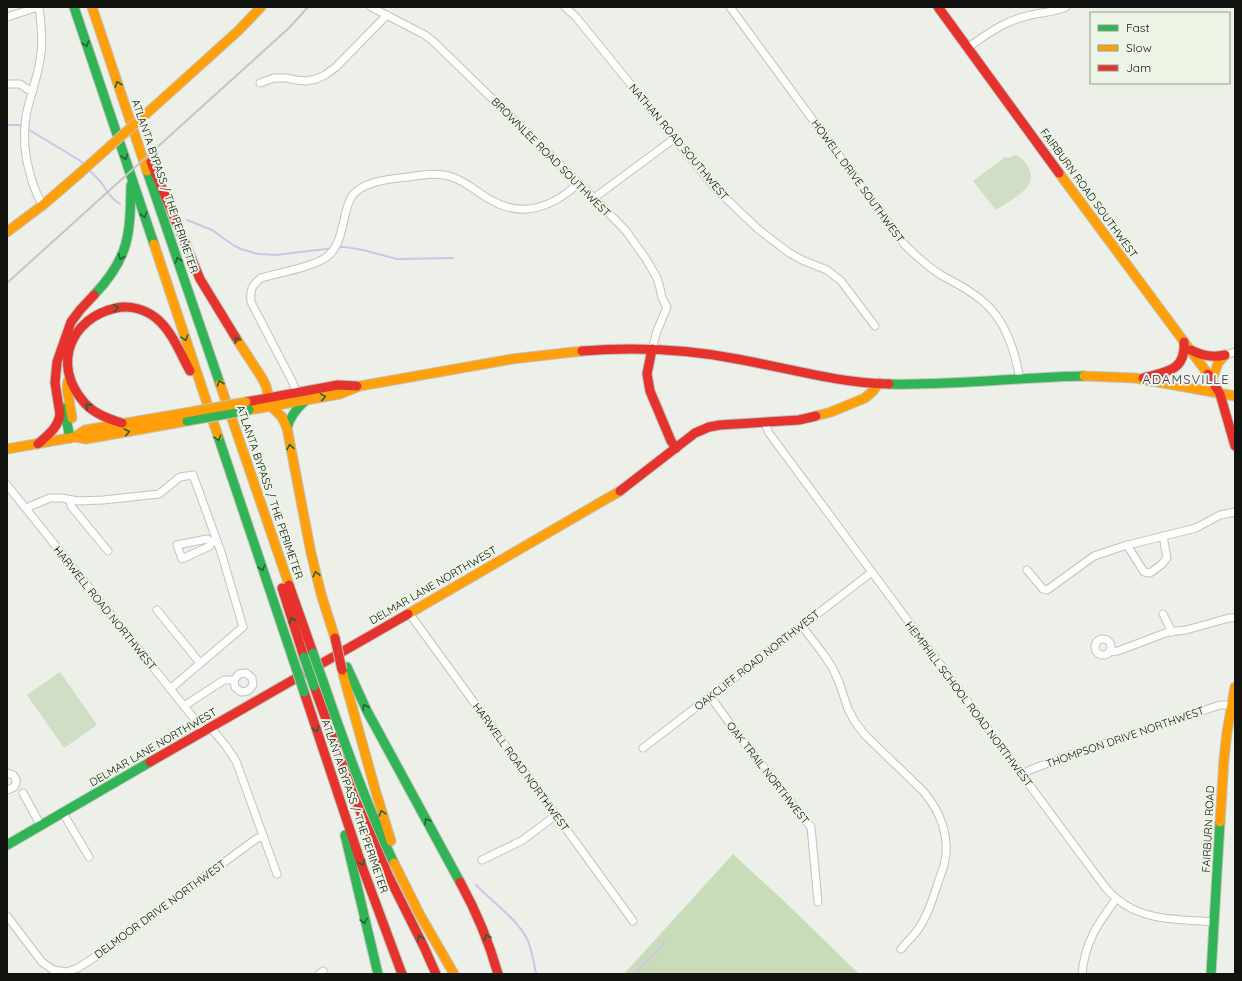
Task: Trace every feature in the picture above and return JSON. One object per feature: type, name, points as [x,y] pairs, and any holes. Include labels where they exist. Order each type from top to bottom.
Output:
[{"type":"main road","name":"ATLANTA BYPASS / THE PERIMETER","points":[[74,7],[165,275],[335,787],[402,974]]},
{"type":"main road","name":"ATLANTA BYPASS / THE PERIMETER","points":[[92,7],[236,433],[348,754],[371,813],[407,890],[454,974]]},
{"type":"main road","points":[[7,232],[43,205],[80,173],[238,31],[261,7]]},
{"type":"main road","name":"FAIRBURN ROAD SOUTHWEST","points":[[938,7],[1184,341],[1212,380],[1220,394]]},
{"type":"main road","points":[[126,106],[159,178],[200,279],[262,378],[266,386],[270,402],[282,417],[286,428],[310,553],[344,668],[375,789],[407,890]]},
{"type":"main road","points":[[38,444],[51,433],[60,418],[56,384],[56,367],[65,336],[74,318],[110,278],[122,256],[130,230],[132,178]]},
{"type":"main road","points":[[72,438],[67,388],[67,363],[70,346],[83,324],[90,318],[107,310],[116,308],[132,308],[150,314],[163,324],[173,338],[201,387]]},
{"type":"main road","points":[[1141,379],[1168,371],[1179,364],[1183,360],[1185,354],[1184,341]]},
{"type":"main road","points":[[62,347],[60,378],[64,408],[72,438]]},
{"type":"main road","points":[[7,449],[72,438],[86,440],[186,417],[270,402],[306,400],[340,394],[360,386],[538,354],[593,349],[652,349],[718,355],[879,384],[928,384],[1086,376],[1116,376],[1235,396]]},
{"type":"main road","points":[[652,349],[647,374],[650,391],[671,441],[676,448]]},
{"type":"main road","points":[[1190,350],[1213,358],[1225,355]]},
{"type":"main road","points":[[1212,380],[1218,363],[1225,355]]},
{"type":"main road","points":[[68,376],[77,394],[88,407],[102,416],[122,423]]},
{"type":"main road","name":"DELMAR LANE NORTHWEST","points":[[7,845],[614,495],[695,433],[709,427],[720,425],[799,420],[831,412],[865,398],[879,384]]},
{"type":"main road","points":[[270,402],[297,393],[338,385],[360,386]]},
{"type":"main road","points":[[1220,394],[1235,446]]},
{"type":"main road","points":[[286,428],[291,414],[306,400]]},
{"type":"main road","points":[[72,438],[84,430],[122,423],[186,417]]},
{"type":"main road","points":[[1232,432],[1235,423]]},
{"type":"main road","points":[[236,433],[258,510],[304,657],[340,760],[365,823],[389,877],[436,974]]},
{"type":"main road","points":[[344,668],[480,921],[489,942],[498,974]]},
{"type":"main road","name":"FAIRBURN ROAD","points":[[1212,974],[1224,759],[1235,686]]},
{"type":"main road","points":[[335,787],[352,871],[378,974]]},
{"type":"street","points":[[7,17],[38,7],[42,31],[41,53],[26,115],[24,144],[28,168],[35,191],[43,205]]},
{"type":"street","name":"BROWNLEE ROAD SOUTHWEST","points":[[371,7],[425,35],[434,42],[579,183],[626,231],[646,259],[657,278],[662,298],[667,307],[657,331],[652,349]]},
{"type":"street","name":"NATHAN ROAD SOUTHWEST","points":[[565,7],[576,17],[714,187],[758,229],[788,252],[802,260],[827,270],[838,278],[875,326]]},
{"type":"street","name":"HOWELL DRIVE SOUTHWEST","points":[[730,7],[904,244],[927,265],[978,297],[995,314],[1007,335],[1018,367],[1020,379]]},
{"type":"street","points":[[967,48],[991,31],[1006,23],[1026,16],[1057,11],[1066,7]]},
{"type":"street","points":[[260,83],[274,78],[306,81],[325,75],[336,67],[387,16]]},
{"type":"street","points":[[7,84],[20,84],[27,89],[33,90]]},
{"type":"street","points":[[594,198],[675,138]]},
{"type":"street","points":[[297,393],[252,302],[250,292],[254,284],[261,278],[319,262],[330,255],[339,240],[348,204],[351,197],[358,189],[368,184],[399,178],[427,174],[444,174],[461,180],[499,204],[524,210],[537,208],[550,203],[573,189],[579,183]]},
{"type":"street","points":[[1225,355],[1235,352]]},
{"type":"street","name":"HEMPHILL SCHOOL ROAD NORTHWEST","points":[[765,423],[769,433],[1105,887],[1116,898],[1133,910],[1166,918],[1214,922]]},
{"type":"street","points":[[26,508],[50,498],[62,498],[78,501],[159,494],[180,477],[193,475],[243,627],[170,689]]},
{"type":"street","name":"HARWELL ROAD NORTHWEST","points":[[7,485],[184,706],[207,730],[226,746],[236,761],[276,874]]},
{"type":"street","points":[[70,500],[71,506],[108,551]]},
{"type":"street","points":[[1027,570],[1043,589],[1048,590],[1094,556],[1128,545],[1196,528],[1220,515],[1235,512]]},
{"type":"street","points":[[1128,545],[1144,572],[1150,573],[1161,565],[1167,558],[1163,536]]},
{"type":"street","name":"OAKCLIFF ROAD NORTHWEST","points":[[643,748],[872,572]]},
{"type":"street","points":[[157,610],[200,663]]},
{"type":"street","name":"HARWELL ROAD NORTHWEST","points":[[409,613],[633,921]]},
{"type":"street","points":[[1163,614],[1172,632]]},
{"type":"street","points":[[1109,652],[1118,651],[1168,632],[1186,630],[1229,618],[1235,618]]},
{"type":"street","points":[[802,626],[832,667],[855,722],[865,735],[931,800],[941,819],[946,839],[944,865],[929,908],[917,930],[901,949]]},
{"type":"street","points":[[184,706],[224,680],[234,680]]},
{"type":"street","name":"OAK TRAIL NORTHWEST","points":[[710,696],[740,738],[811,827],[818,902]]},
{"type":"street","name":"THOMPSON DRIVE NORTHWEST","points":[[1021,775],[1061,758],[1220,705],[1231,705]]},
{"type":"street","points":[[7,773],[13,775],[16,782],[14,787],[7,790]]},
{"type":"street","points":[[23,793],[41,826]]},
{"type":"street","points":[[63,813],[89,857]]},
{"type":"street","points":[[482,860],[523,840],[556,815]]},
{"type":"street","name":"DELMOOR DRIVE NORTHWEST","points":[[7,916],[42,962],[53,970],[67,972],[78,968],[102,953],[256,839],[263,836]]},
{"type":"street","points":[[1082,974],[1085,953],[1089,941],[1095,929],[1116,898]]},
{"type":"green space","points":[[1017,155],[1028,167],[1031,174],[1031,180],[1025,190],[996,210],[973,181],[1005,157],[1009,158]]},
{"type":"green space","points":[[60,672],[97,725],[64,748],[27,695]]},
{"type":"green space","points":[[733,854],[787,904],[859,974],[624,974]]},
{"type":"waterway","points":[[7,125],[22,126]]},
{"type":"waterway","points":[[26,128],[85,165]]},
{"type":"waterway","points":[[88,169],[100,181],[112,198],[120,204]]},
{"type":"waterway","points":[[187,220],[212,230],[241,249],[258,254],[276,255],[334,248]]},
{"type":"waterway","points":[[338,247],[363,250],[397,259],[453,258]]},
{"type":"waterway","points":[[476,885],[511,918],[524,933],[531,949],[536,974]]},
{"type":"waterway","points":[[635,974],[640,967],[654,955],[665,941]]},
{"type":"railway","points":[[7,283],[289,28],[308,7]]},
{"type":"traffic: fast","points":[[74,7],[154,244]]},
{"type":"traffic: fast","points":[[147,171],[220,384]]},
{"type":"traffic: fast","points":[[94,295],[115,269],[126,244],[130,218],[131,185]]},
{"type":"traffic: fast","points":[[889,384],[938,384],[1084,376]]},
{"type":"traffic: fast","points":[[287,428],[294,412],[306,400]]},
{"type":"traffic: fast","points":[[64,408],[70,438]]},
{"type":"traffic: fast","points":[[187,421],[249,410]]},
{"type":"traffic: fast","points":[[218,436],[294,662]]},
{"type":"traffic: fast","points":[[313,653],[323,681]]},
{"type":"traffic: fast","points":[[304,657],[314,686]]},
{"type":"traffic: fast","points":[[294,662],[304,692]]},
{"type":"traffic: fast","points":[[347,667],[367,711],[460,882]]},
{"type":"traffic: fast","points":[[323,681],[356,773],[394,863]]},
{"type":"traffic: fast","points":[[7,845],[150,762]]},
{"type":"traffic: fast","points":[[1211,974],[1220,822]]},
{"type":"traffic: fast","points":[[345,835],[378,974]]},
{"type":"traffic: slow","points":[[92,7],[147,171]]},
{"type":"traffic: slow","points":[[146,114],[238,31],[261,7]]},
{"type":"traffic: slow","points":[[80,173],[146,114]]},
{"type":"traffic: slow","points":[[7,232],[43,205],[80,173]]},
{"type":"traffic: slow","points":[[1059,173],[1208,374]]},
{"type":"traffic: slow","points":[[154,244],[218,436]]},
{"type":"traffic: slow","points":[[236,338],[262,378],[266,386],[271,406],[282,417],[287,428],[311,553],[321,594],[335,638]]},
{"type":"traffic: slow","points":[[249,410],[340,394],[360,386],[512,359],[582,351]]},
{"type":"traffic: slow","points":[[1212,380],[1218,363],[1225,355]]},
{"type":"traffic: slow","points":[[1084,376],[1135,378],[1235,396]]},
{"type":"traffic: slow","points":[[68,381],[67,388],[72,418]]},
{"type":"traffic: slow","points":[[816,416],[831,412],[865,398],[879,383]]},
{"type":"traffic: slow","points":[[220,384],[289,585]]},
{"type":"traffic: slow","points":[[185,413],[246,402]]},
{"type":"traffic: slow","points":[[75,437],[85,430],[185,413]]},
{"type":"traffic: slow","points":[[7,449],[75,437],[86,439],[187,421]]},
{"type":"traffic: slow","points":[[408,614],[620,491]]},
{"type":"traffic: slow","points":[[343,674],[391,841]]},
{"type":"traffic: slow","points":[[1220,822],[1224,759],[1235,687]]},
{"type":"traffic: slow","points":[[394,863],[420,915],[454,974]]},
{"type":"traffic: jam","points":[[938,7],[1059,173]]},
{"type":"traffic: jam","points":[[151,162],[200,279],[236,338]]},
{"type":"traffic: jam","points":[[38,444],[52,431],[59,419],[60,414],[55,383],[57,362],[71,322],[94,295]]},
{"type":"traffic: jam","points":[[122,423],[111,420],[91,409],[83,401],[74,387],[69,373],[68,358],[71,345],[77,332],[87,322],[100,313],[121,307],[131,307],[147,312],[162,323],[167,329],[190,371]]},
{"type":"traffic: jam","points":[[1143,378],[1167,372],[1178,365],[1184,352],[1184,342]]},
{"type":"traffic: jam","points":[[582,351],[640,349],[699,353],[832,378],[889,384]]},
{"type":"traffic: jam","points":[[652,349],[647,374],[650,391],[671,441],[676,448]]},
{"type":"traffic: jam","points":[[1191,350],[1207,356],[1225,355]]},
{"type":"traffic: jam","points":[[1208,374],[1220,394],[1235,446]]},
{"type":"traffic: jam","points":[[246,402],[338,385],[357,386]]},
{"type":"traffic: jam","points":[[620,491],[695,433],[709,427],[799,420],[816,416]]},
{"type":"traffic: jam","points":[[289,585],[313,653]]},
{"type":"traffic: jam","points":[[282,588],[304,657]]},
{"type":"traffic: jam","points":[[150,762],[408,614]]},
{"type":"traffic: jam","points":[[335,638],[342,670]]},
{"type":"traffic: jam","points":[[314,686],[354,797],[389,877],[436,974]]},
{"type":"traffic: jam","points":[[304,692],[363,869],[402,974]]},
{"type":"traffic: jam","points":[[460,882],[482,927],[498,974]]},
{"type":"district","name":"ADAMSVILLE","points":[[1186,379]]}]
